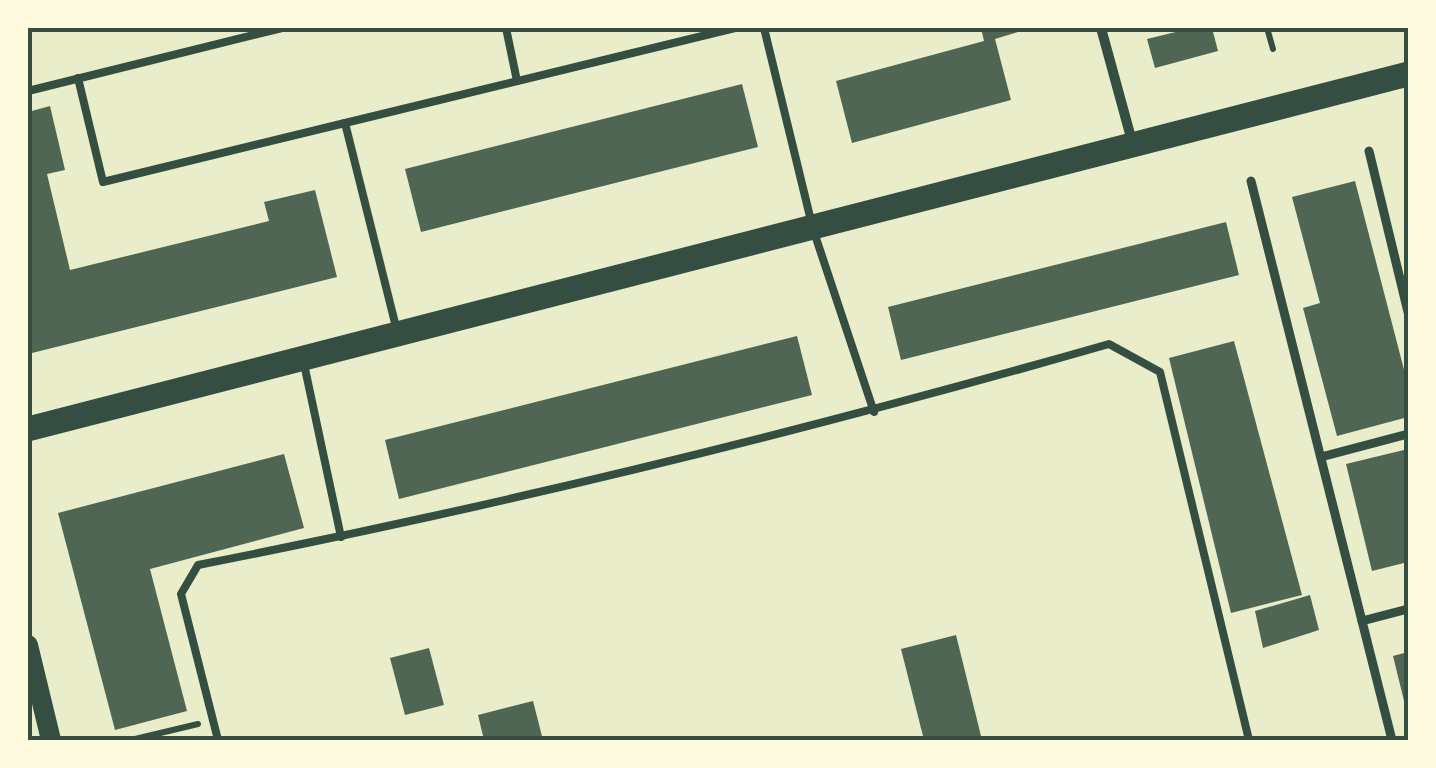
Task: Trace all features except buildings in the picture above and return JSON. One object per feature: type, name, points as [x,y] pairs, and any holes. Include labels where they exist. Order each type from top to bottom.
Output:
[{"type":"main road","points":[[28,430],[1408,74]]},
{"type":"main road","points":[[28,645],[51,740]]},
{"type":"street","points":[[1101,28],[1133,146]]},
{"type":"street","points":[[1369,151],[1408,312]]},
{"type":"street","points":[[1251,181],[1392,740]]},
{"type":"street","points":[[1321,457],[1408,434]]},
{"type":"street","points":[[1362,621],[1408,609]]},
{"type":"lane","points":[[28,91],[282,28]]},
{"type":"lane","points":[[506,28],[518,80]]},
{"type":"lane","points":[[78,78],[103,182],[735,28]]},
{"type":"lane","points":[[764,28],[813,229],[874,412]]},
{"type":"lane","points":[[345,123],[398,336]]},
{"type":"lane","points":[[218,740],[182,594],[198,565],[341,537],[874,412],[1109,344],[1160,372],[1249,740]]},
{"type":"lane","points":[[302,360],[341,537]]},
{"type":"path","points":[[1267,28],[1273,49]]},
{"type":"path","points":[[131,740],[213,720]]}]
